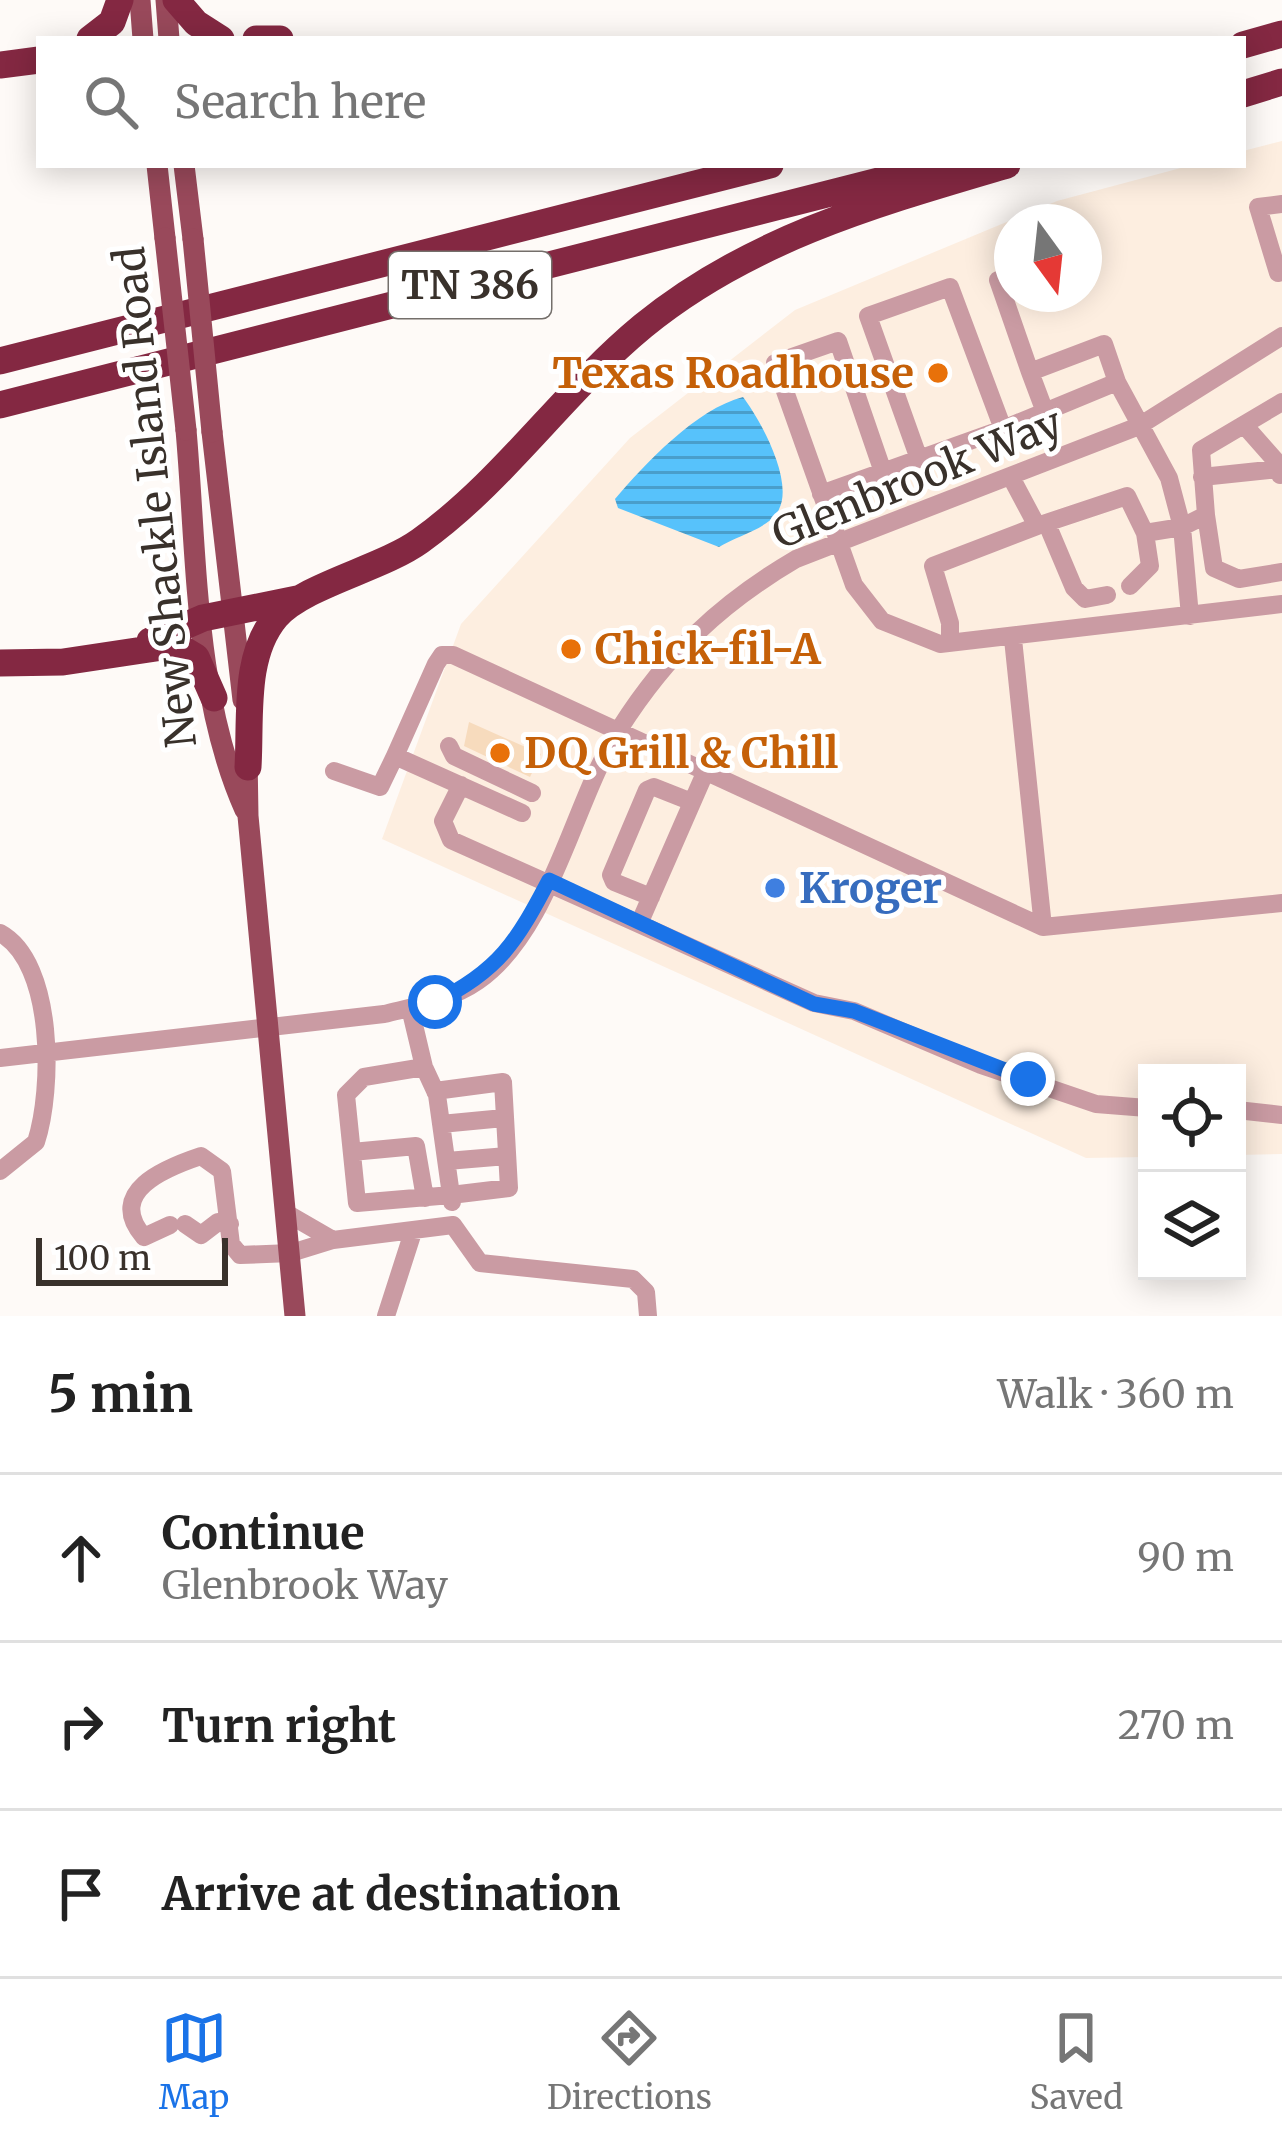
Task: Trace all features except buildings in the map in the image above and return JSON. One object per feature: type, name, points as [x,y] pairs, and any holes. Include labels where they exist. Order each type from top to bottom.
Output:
[{"type":"highway","points":[[94,36],[112,22],[120,0]]},
{"type":"highway","points":[[176,0],[196,23],[216,36]]},
{"type":"highway","points":[[1246,44],[1282,34]]},
{"type":"highway","points":[[1246,91],[1282,81]]},
{"type":"highway","name":"TN 386","points":[[0,361],[758,168]]},
{"type":"highway","name":"TN 386","points":[[0,405],[929,168]]},
{"type":"highway","points":[[135,647],[203,618],[299,598],[362,574],[418,542],[470,501],[644,325],[755,251],[836,217],[997,168]]},
{"type":"highway","points":[[248,766],[255,656],[276,618],[299,598]]},
{"type":"highway","points":[[0,663],[63,662],[135,647],[176,645],[196,657],[214,698]]},
{"type":"main road","points":[[140,0],[143,36]]},
{"type":"main road","points":[[166,0],[169,36]]},
{"type":"main road","name":"New Shackle Island Road","points":[[157,168],[214,698],[225,765],[248,817]]},
{"type":"main road","name":"New Shackle Island Road","points":[[184,168],[248,766],[248,817],[295,1316]]},
{"type":"street","points":[[1282,204],[1258,207],[1278,273],[1282,272]]},
{"type":"street","points":[[919,459],[868,316],[950,287],[1003,429]]},
{"type":"street","points":[[1009,312],[1045,412]]},
{"type":"street","name":"Glenbrook Way","points":[[0,1058],[410,1008],[478,981],[519,936],[617,731],[667,661],[700,625],[744,589],[796,559],[1139,426],[1282,336]]},
{"type":"street","points":[[883,472],[838,341],[776,363],[854,585],[882,621],[950,643],[1282,604]]},
{"type":"street","points":[[1030,372],[1104,344],[1117,382],[1169,478],[1183,526],[1190,616]]},
{"type":"street","points":[[821,494],[1003,429],[1117,382]]},
{"type":"street","points":[[1282,402],[1202,450],[1214,568],[1239,579],[1282,572]]},
{"type":"street","points":[[1245,426],[1280,475]]},
{"type":"street","points":[[1202,477],[1280,475]]},
{"type":"street","points":[[1012,479],[1074,588],[1084,599],[1107,595]]},
{"type":"street","points":[[950,643],[950,623],[933,566],[1127,496],[1145,532],[1150,566],[1130,586]]},
{"type":"street","points":[[1145,532],[1183,526],[1206,515]]},
{"type":"street","points":[[1013,639],[1043,927]]},
{"type":"street","points":[[334,771],[380,787],[442,655],[1043,927],[1282,902]]},
{"type":"street","points":[[449,746],[454,756],[532,793]]},
{"type":"street","points":[[395,756],[522,813]]},
{"type":"street","points":[[639,924],[705,773]]},
{"type":"street","points":[[461,785],[443,820],[448,837],[814,1004],[854,1011],[981,1065],[1096,1104],[1138,1107]]},
{"type":"street","points":[[651,897],[614,882],[611,874],[647,790],[654,787],[692,802]]},
{"type":"street","points":[[0,933],[29,959],[48,1052],[35,1142],[0,1171]]},
{"type":"street","points":[[410,1008],[442,1124],[453,1225],[480,1263],[633,1279],[646,1292],[648,1316]]},
{"type":"street","points":[[424,1067],[352,1083],[346,1095],[357,1203],[509,1188],[503,1082],[435,1091]]},
{"type":"street","points":[[1246,1111],[1282,1115]]},
{"type":"street","points":[[442,1124],[504,1118]]},
{"type":"street","points":[[352,1152],[416,1146],[425,1198]]},
{"type":"street","points":[[230,1224],[218,1222],[201,1234],[178,1225],[144,1237],[134,1226],[130,1204],[139,1186],[165,1169],[201,1156],[221,1171],[227,1184],[230,1224],[231,1244],[240,1255],[290,1252],[333,1240],[453,1225]]},
{"type":"street","points":[[447,1161],[507,1156]]},
{"type":"street","points":[[288,1214],[333,1240]]},
{"type":"street","points":[[386,1316],[413,1232]]},
{"type":"shaded area","points":[[1282,141],[1282,1154],[1246,1155],[1246,1064],[1138,1064],[1138,1157],[1086,1158],[382,839],[461,624],[630,438],[795,310],[994,227],[994,312],[1102,312],[1102,204],[1050,204],[1181,168],[1246,168],[1246,150]]},
{"type":"water","points":[[743,397],[780,471],[782,502],[771,520],[719,547],[618,508],[615,499],[673,439],[707,413]]},
{"type":"place","name":"Texas Roadhouse","points":[[938,373]]},
{"type":"place","name":"Chick-fil-A","points":[[571,649]]},
{"type":"place","name":"DQ Grill & Chill","points":[[500,753]]},
{"type":"place","name":"Kroger","points":[[775,888]]},
{"type":"route","points":[[435,1002],[478,981],[500,959],[519,936],[549,880],[814,1004],[854,1011],[981,1065],[1028,1079]]}]
